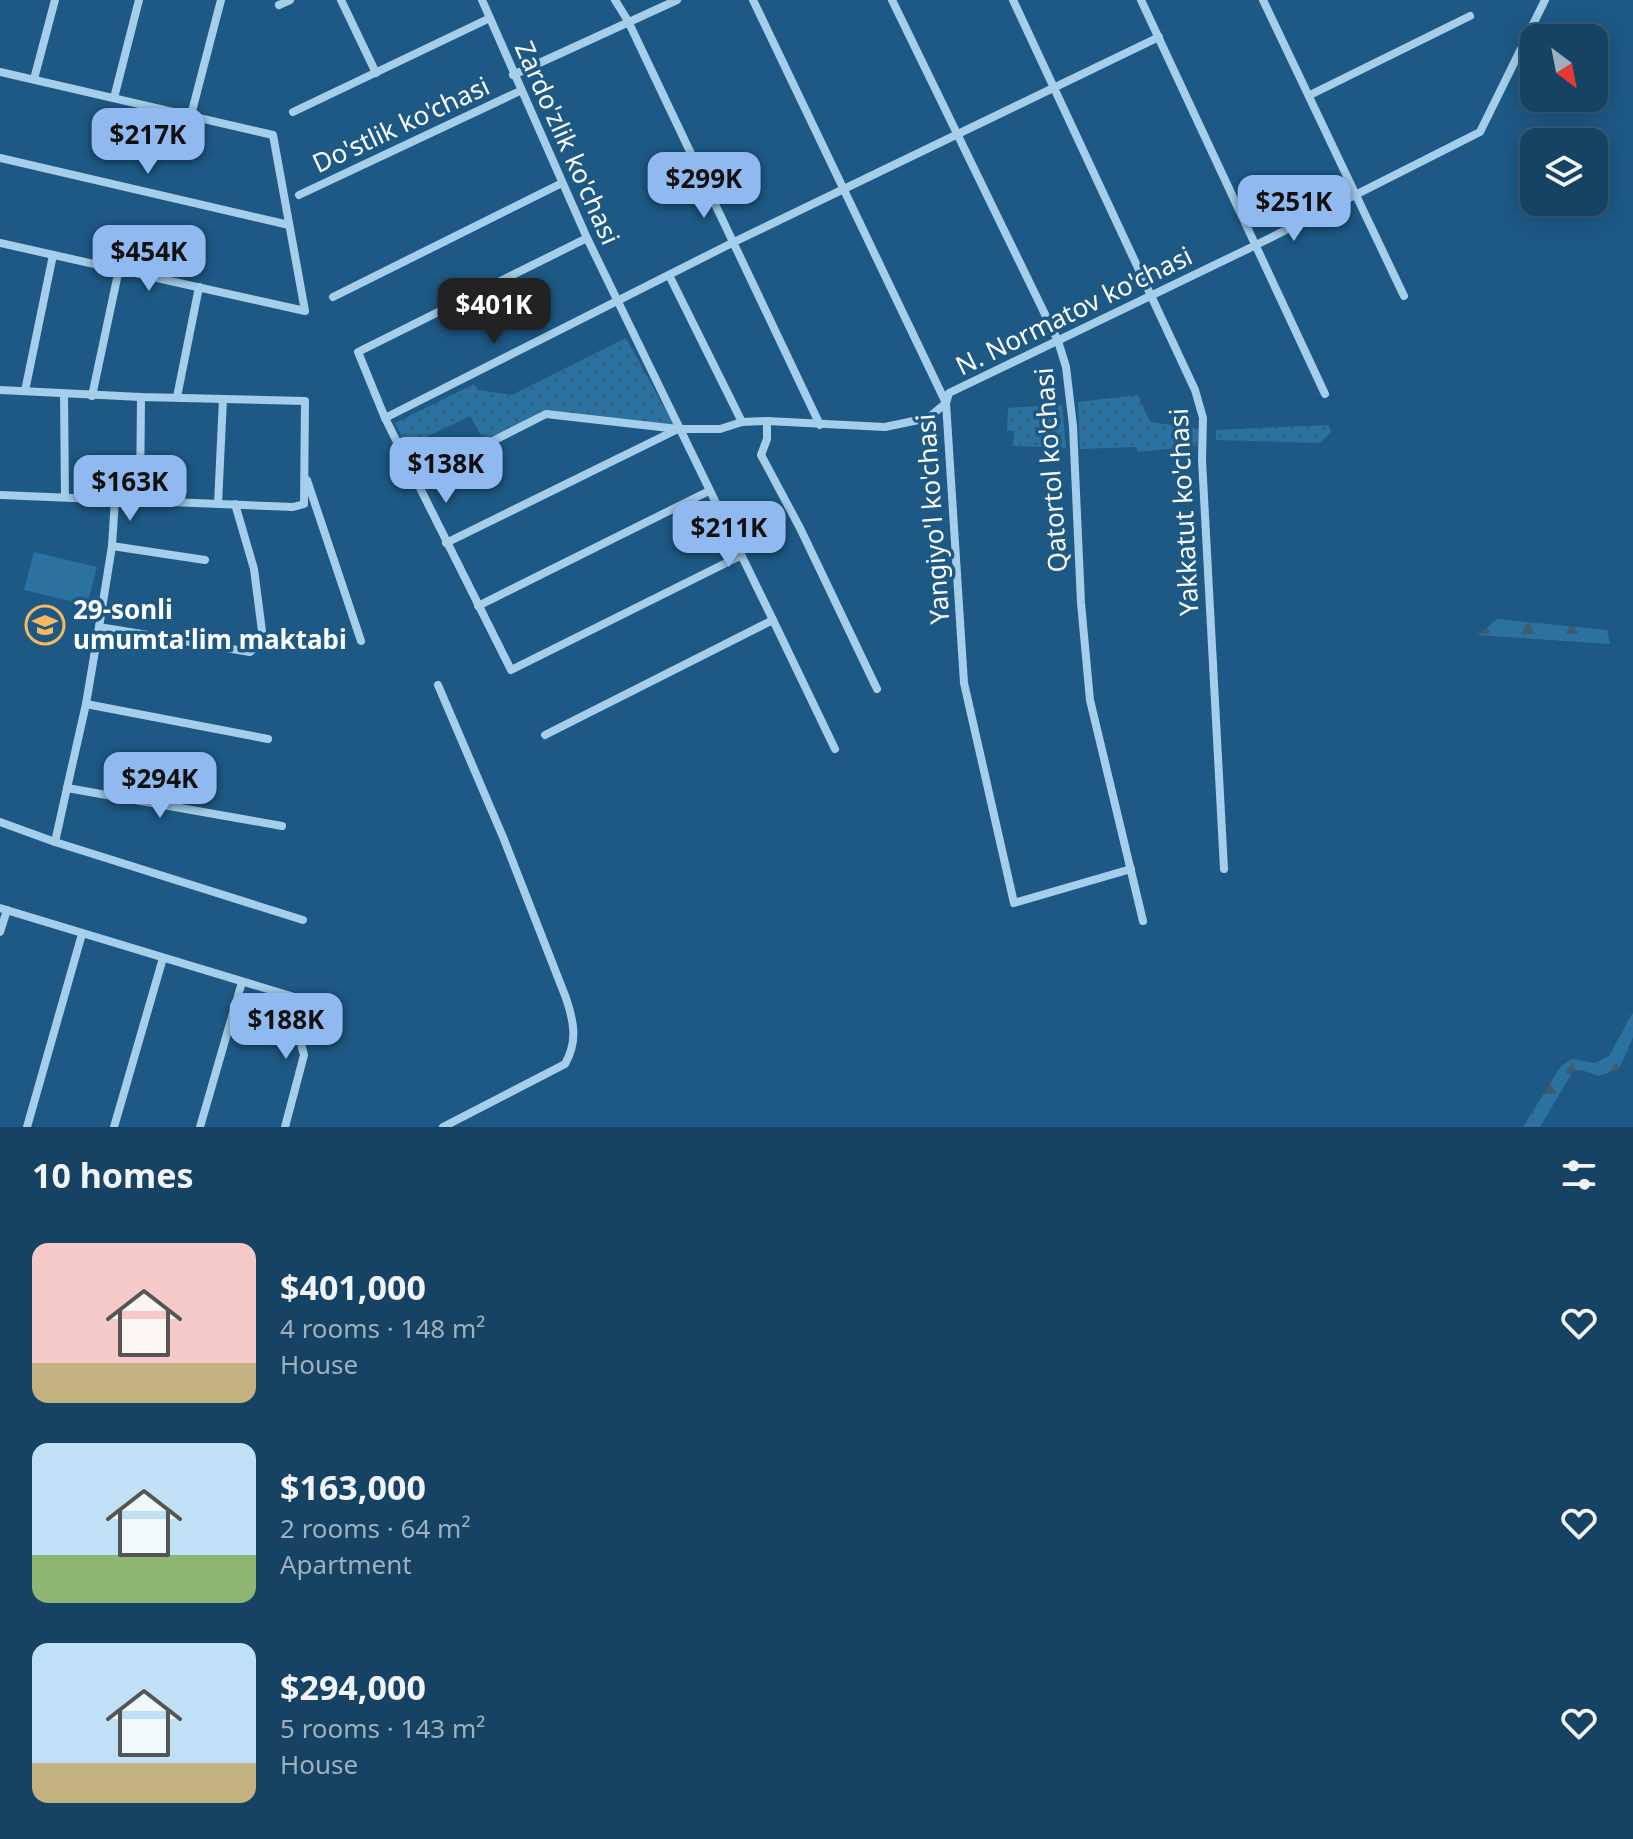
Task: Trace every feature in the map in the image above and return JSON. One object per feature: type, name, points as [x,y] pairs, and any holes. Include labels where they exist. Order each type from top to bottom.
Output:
[{"type":"street","points":[[34,79],[55,0]]},
{"type":"street","points":[[114,98],[139,0]]},
{"type":"street","points":[[191,115],[221,0]]},
{"type":"street","points":[[279,5],[290,0]]},
{"type":"street","points":[[341,0],[376,73]]},
{"type":"street","name":"Zardo'zlik ko'chasi","points":[[482,0],[520,91],[617,302],[835,749]]},
{"type":"street","points":[[615,0],[628,21],[820,425]]},
{"type":"street","points":[[513,75],[677,0]]},
{"type":"street","name":"Yangiyo'l ko'chasi","points":[[753,0],[946,403],[964,683],[1014,903],[1131,869]]},
{"type":"street","name":"Qatortol ko'chasi","points":[[892,0],[1058,341],[1066,367],[1073,426],[1081,603],[1090,700],[1143,921]]},
{"type":"street","name":"Yakkatut ko'chasi","points":[[1013,0],[1153,295],[1195,390],[1203,418],[1202,460],[1224,869]]},
{"type":"street","points":[[1141,0],[1325,394]]},
{"type":"street","points":[[1263,0],[1404,296]]},
{"type":"street","name":"N. Normatov ko'chasi","points":[[416,480],[546,414],[678,429],[720,429],[742,422],[767,421],[885,427],[928,418],[946,403],[949,393],[1256,245],[1480,132],[1545,0]]},
{"type":"street","points":[[1310,95],[1470,16]]},
{"type":"street","points":[[293,112],[490,18]]},
{"type":"street","points":[[385,418],[732,243],[1159,37]]},
{"type":"street","points":[[0,72],[273,135],[305,311],[0,243]]},
{"type":"street","name":"Do'stlik ko'chasi","points":[[299,195],[520,91]]},
{"type":"street","points":[[0,158],[289,225]]},
{"type":"street","points":[[333,297],[562,183]]},
{"type":"street","points":[[587,238],[358,352],[385,418],[511,670],[740,556]]},
{"type":"street","points":[[25,391],[53,255]]},
{"type":"street","points":[[92,396],[119,269]]},
{"type":"street","points":[[669,275],[742,422]]},
{"type":"street","points":[[177,397],[199,287]]},
{"type":"street","points":[[0,390],[92,396],[305,401],[304,504],[293,507],[0,495]]},
{"type":"street","points":[[64,394],[65,497]]},
{"type":"street","points":[[140,500],[141,397]]},
{"type":"street","points":[[218,504],[223,399]]},
{"type":"street","points":[[767,421],[767,439],[761,455],[800,528],[877,689]]},
{"type":"street","points":[[446,543],[678,429]]},
{"type":"street","points":[[305,471],[361,641]]},
{"type":"street","points":[[478,606],[709,491]]},
{"type":"street","points":[[55,842],[86,704],[112,546],[115,499]]},
{"type":"street","points":[[99,627],[250,652],[263,639],[254,569],[235,504]]},
{"type":"street","points":[[112,546],[205,560]]},
{"type":"street","points":[[545,735],[773,620]]},
{"type":"street","points":[[438,685],[503,837],[573,1018],[575,1038],[573,1051],[565,1064],[443,1127]]},
{"type":"street","points":[[86,704],[268,739]]},
{"type":"street","points":[[67,788],[282,826]]},
{"type":"street","points":[[0,822],[303,920]]},
{"type":"street","points":[[0,932],[3,909],[314,1003]]},
{"type":"street","points":[[27,1127],[82,934]]},
{"type":"street","points":[[114,1127],[163,958]]},
{"type":"street","points":[[200,1127],[242,982]]},
{"type":"street","points":[[285,1127],[304,1055],[288,996]]},
{"type":"green space","points":[[626,338],[674,425],[544,411],[484,441],[470,416],[407,446],[395,423],[474,384],[478,390],[512,395]]},
{"type":"green space","points":[[1138,395],[1150,422],[1199,429],[1198,446],[1138,452],[1136,447],[1080,449],[1078,402]]},
{"type":"green space","points":[[1062,404],[1066,448],[1013,446],[1014,431],[1007,431],[1008,408]]},
{"type":"green space","points":[[1329,425],[1331,432],[1320,443],[1216,440],[1216,430]]},
{"type":"green space","points":[[34,552],[97,567],[87,605],[24,590]]},
{"type":"green space","points":[[1497,619],[1607,630],[1610,644],[1478,635]]},
{"type":"green space","points":[[1633,1012],[1633,1037],[1619,1069],[1598,1076],[1582,1070],[1573,1071],[1540,1127],[1523,1127],[1561,1066],[1572,1059],[1595,1063],[1609,1056]]},
{"type":"place","name":"29-sonli umumta'lim maktabi","points":[[45,625]]}]
